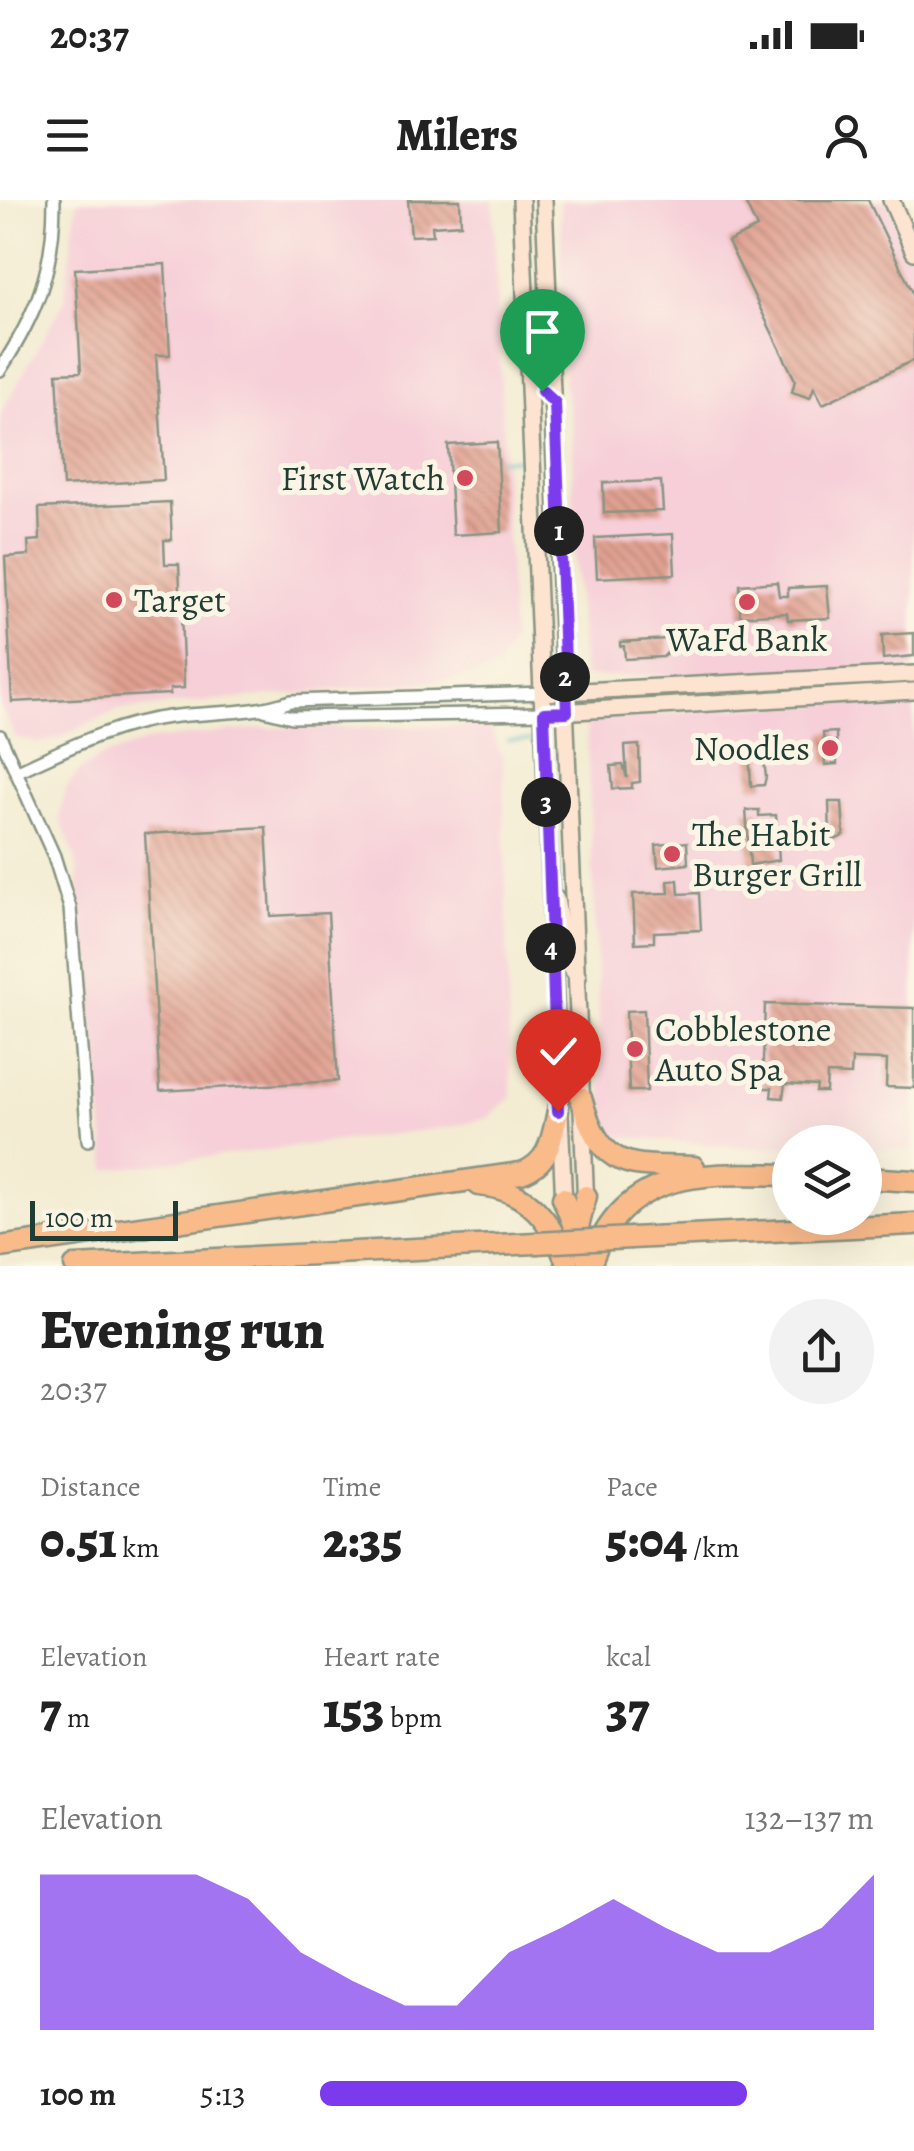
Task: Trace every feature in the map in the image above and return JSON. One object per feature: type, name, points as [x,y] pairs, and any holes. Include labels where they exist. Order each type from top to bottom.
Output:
[{"type":"highway","points":[[582,1098],[591,1132],[613,1159],[721,1173],[772,1174]]},
{"type":"highway","points":[[0,1247],[462,1184],[534,1169],[548,1153],[558,1111]]},
{"type":"highway","points":[[590,1266],[608,1228],[642,1194],[683,1177],[721,1173]]},
{"type":"highway","points":[[882,1179],[914,1181]]},
{"type":"highway","points":[[462,1184],[498,1188],[531,1204],[550,1223],[568,1266]]},
{"type":"highway","points":[[568,1266],[586,1196]]},
{"type":"highway","points":[[563,1198],[590,1266]]},
{"type":"highway","points":[[75,1266],[914,1224]]},
{"type":"main road","points":[[521,200],[558,1111],[568,1266]]},
{"type":"main road","points":[[544,200],[590,1266]]},
{"type":"main road","points":[[891,200],[914,252]]},
{"type":"main road","points":[[901,200],[914,230]]},
{"type":"main road","points":[[524,263],[537,302],[542,391],[555,403]]},
{"type":"main road","points":[[543,693],[914,674]]},
{"type":"main road","points":[[855,695],[892,675]]},
{"type":"main road","points":[[814,697],[845,686],[854,677]]},
{"type":"main road","points":[[544,713],[914,691]]},
{"type":"main road","points":[[548,866],[567,963],[578,977]]},
{"type":"street","points":[[0,370],[30,324],[44,288],[54,200]]},
{"type":"street","points":[[16,772],[95,735],[132,724],[264,710],[292,701],[543,693]]},
{"type":"street","points":[[264,710],[292,717],[544,713]]},
{"type":"street","points":[[0,736],[54,856],[70,908],[88,1140]]},
{"type":"shaded area","points":[[77,200],[493,200],[512,639],[497,669],[454,679],[118,710],[56,739],[39,743],[16,738],[0,706],[0,415],[64,301]]},
{"type":"shaded area","points":[[560,200],[887,200],[914,261],[914,669],[584,677],[574,560],[572,425],[564,383]]},
{"type":"shaded area","points":[[914,697],[914,1151],[882,1150],[882,1125],[772,1125],[772,1147],[751,1148],[604,1135],[586,722],[589,718]]},
{"type":"shaded area","points":[[490,726],[503,759],[511,1097],[488,1118],[451,1127],[107,1170],[76,859],[59,817],[66,788],[79,771],[101,757],[150,740],[261,728]]},
{"type":"building","points":[[408,200],[460,200],[461,224],[432,226],[433,235],[411,236]]},
{"type":"building","points":[[744,200],[868,200],[914,295],[914,360],[823,404],[814,387],[810,398],[792,392],[795,380],[728,242],[757,228]]},
{"type":"building","points":[[165,264],[170,355],[156,355],[164,480],[63,486],[57,373],[81,372],[75,269]]},
{"type":"building","points":[[497,442],[502,532],[453,535],[448,445]]},
{"type":"building","points":[[661,481],[663,511],[604,513],[603,483]]},
{"type":"building","points":[[170,502],[172,540],[164,540],[165,564],[179,564],[184,688],[170,689],[170,694],[12,702],[5,557],[29,555],[28,541],[40,540],[39,508]]},
{"type":"building","points":[[673,534],[675,574],[597,578],[595,538]]},
{"type":"building","points":[[777,582],[779,596],[788,596],[788,588],[827,586],[830,618],[788,620],[787,613],[740,616],[740,585]]},
{"type":"building","points":[[914,633],[914,656],[883,659],[882,635]]},
{"type":"building","points":[[667,639],[668,652],[663,657],[625,659],[624,646],[620,646],[620,642]]},
{"type":"building","name":"Noodles","points":[[836,732],[837,764],[825,765],[823,733]]},
{"type":"building","points":[[639,745],[640,782],[632,783],[632,788],[613,789],[611,766],[623,765],[627,778],[625,746]]},
{"type":"building","points":[[762,745],[766,777],[764,785],[751,786],[749,749],[758,749]]},
{"type":"building","points":[[829,802],[842,802],[844,835],[837,839],[830,839]]},
{"type":"building","points":[[746,810],[759,810],[759,816],[776,815],[779,860],[750,865]]},
{"type":"building","points":[[266,827],[271,916],[328,913],[338,1081],[160,1091],[145,834]]},
{"type":"building","name":"The Habit Burger Grill","points":[[687,842],[688,864],[658,867],[656,845]]},
{"type":"building","points":[[678,880],[679,894],[699,893],[701,930],[654,932],[654,942],[635,943],[633,894],[669,893],[668,881]]},
{"type":"building","points":[[765,1004],[914,1008],[914,1088],[886,1087],[887,1060],[852,1059],[851,1075],[827,1074],[826,1092],[816,1092],[817,1086],[785,1084],[783,1098],[771,1097],[772,1088],[762,1088]]},
{"type":"building","name":"Cobblestone Auto Spa","points":[[644,1010],[647,1091],[629,1091],[626,1011]]},
{"type":"waterway","points":[[500,460],[520,459]]},
{"type":"waterway","points":[[507,741],[535,740]]},
{"type":"place","name":"First Watch","points":[[465,478]]},
{"type":"place","name":"Target","points":[[114,600]]},
{"type":"place","name":"WaFd Bank","points":[[747,602]]},
{"type":"place","name":"Noodles","points":[[830,748]]},
{"type":"place","name":"The Habit Burger Grill","points":[[672,854]]},
{"type":"place","name":"Cobblestone Auto Spa","points":[[635,1049]]},
{"type":"route","points":[[542,391],[555,403],[567,712],[544,713],[558,1111]]}]
